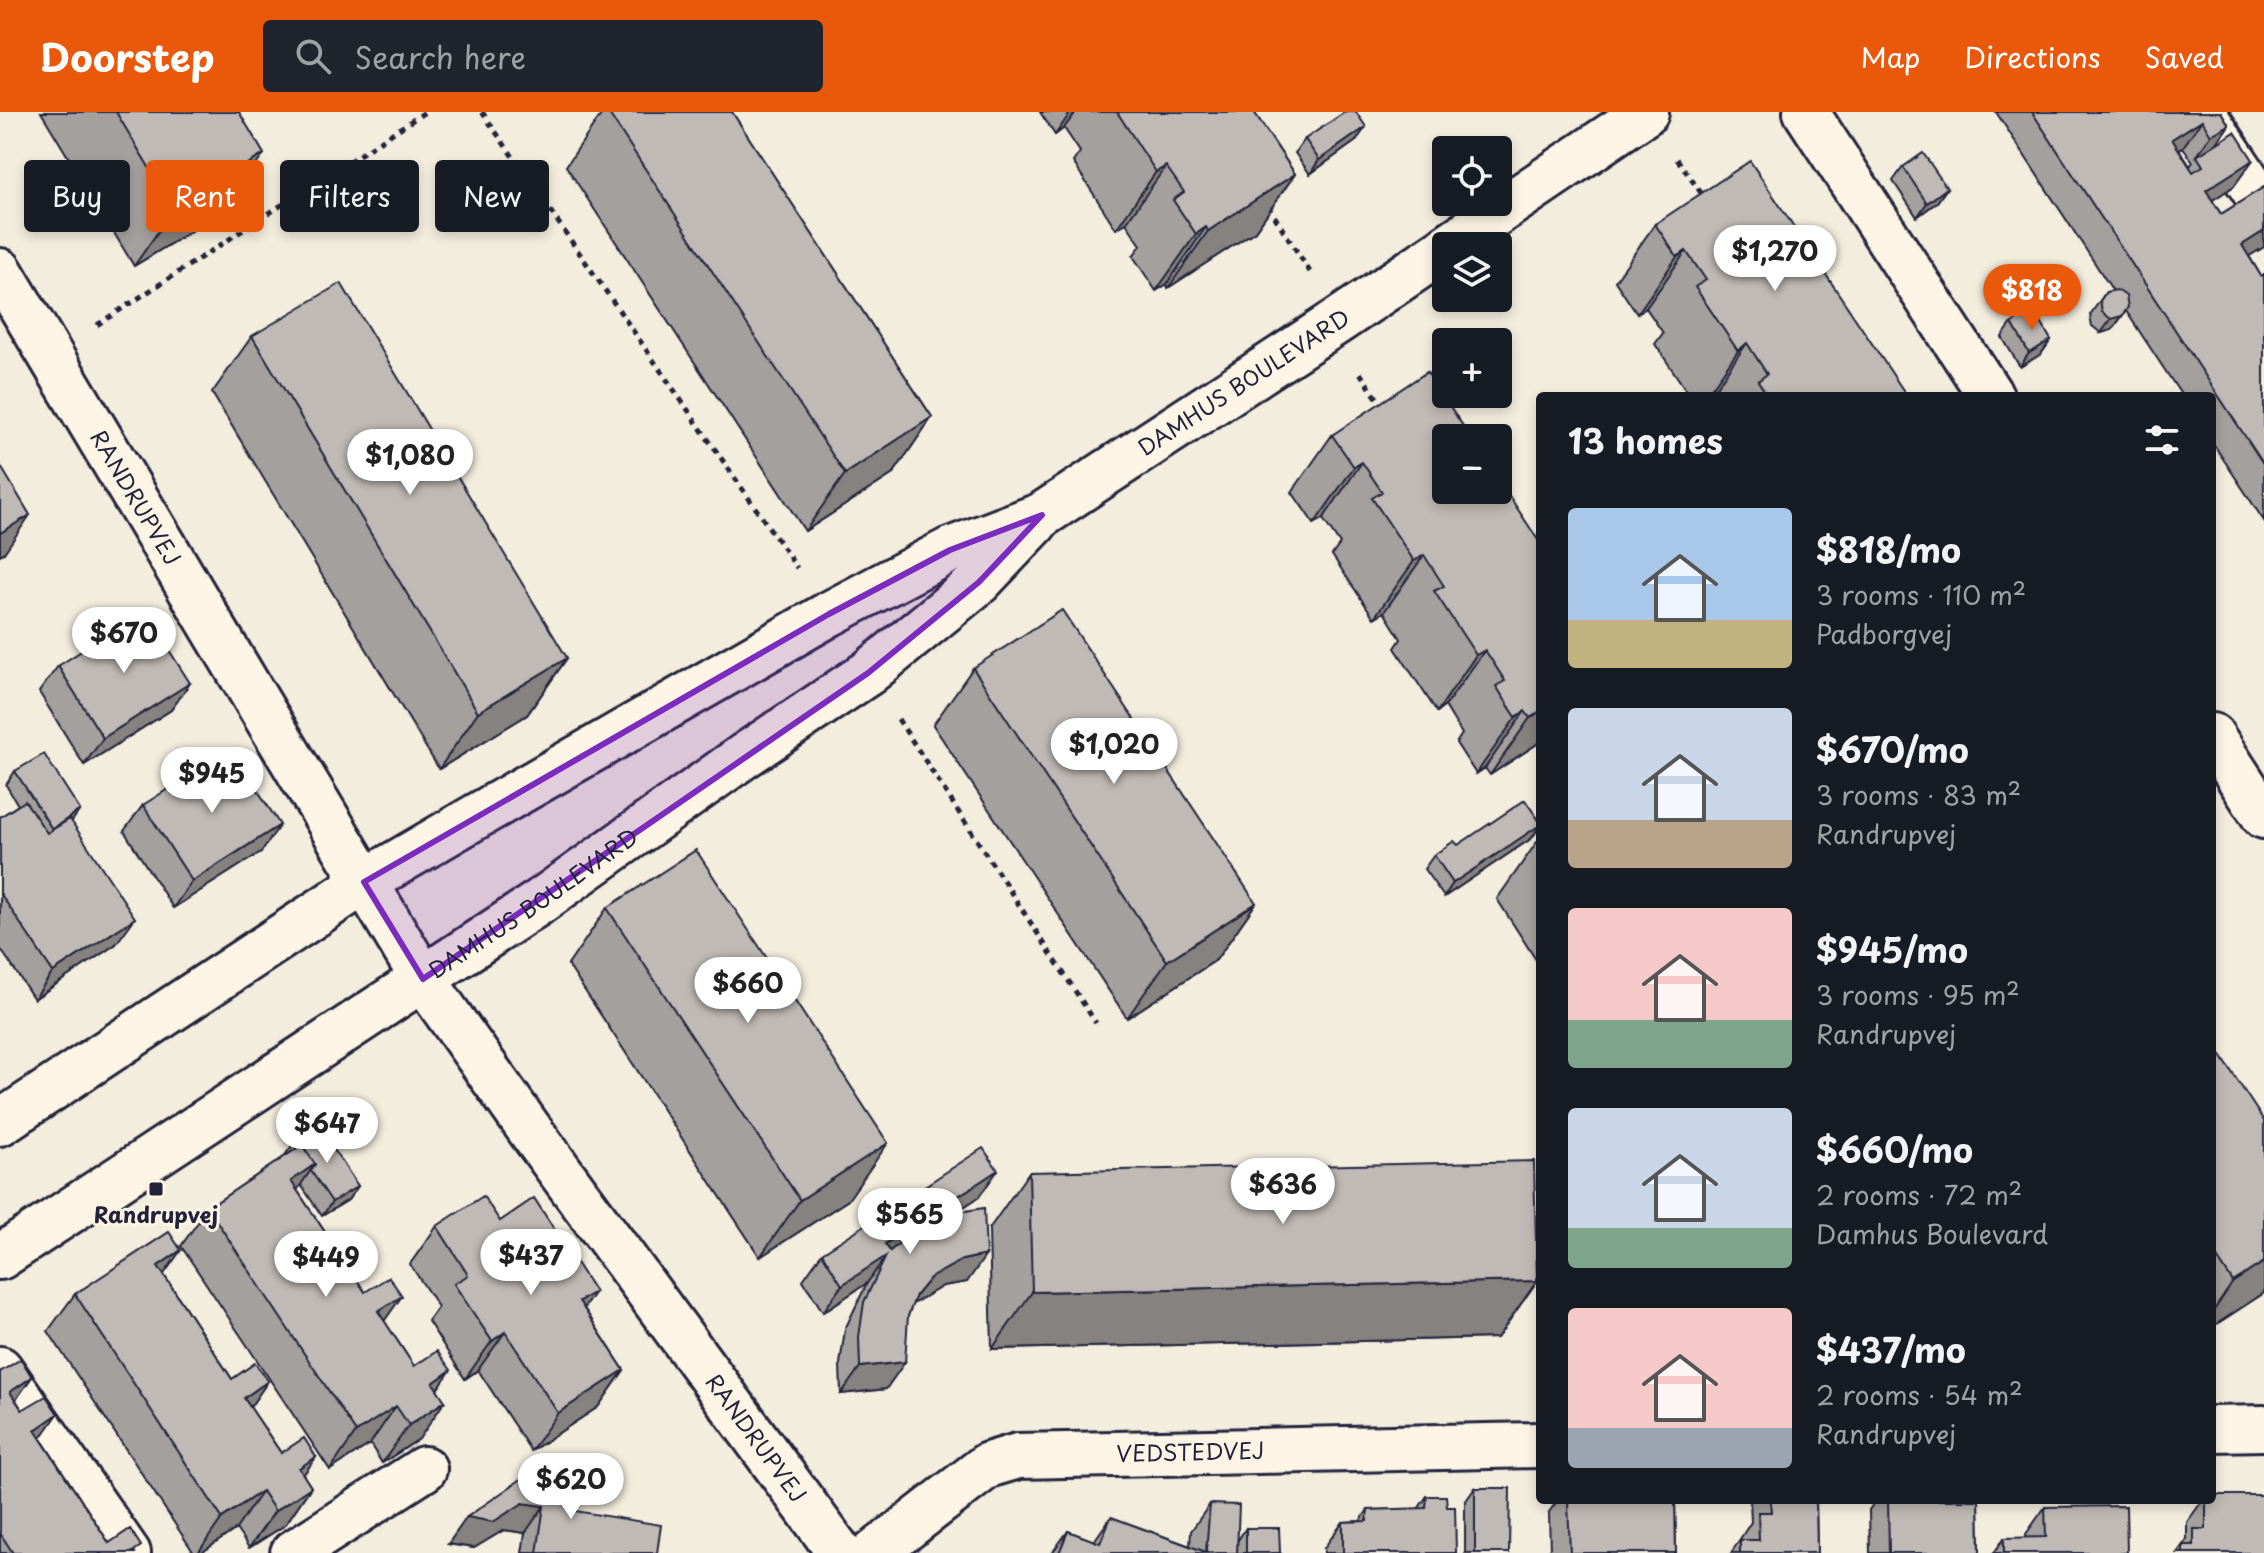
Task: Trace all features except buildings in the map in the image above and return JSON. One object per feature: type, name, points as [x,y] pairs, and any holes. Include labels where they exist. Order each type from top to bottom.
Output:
[{"type":"street","points":[[1806,112],[1988,392]]},
{"type":"street","points":[[2202,112],[2264,205]]},
{"type":"street","name":"DAMHUS BOULEVARD","points":[[1469,232],[1645,113]]},
{"type":"street","name":"DAMHUS BOULEVARD","points":[[0,1123],[364,882],[829,614],[950,550],[1042,515],[1432,257]]},
{"type":"street","name":"RANDRUPVEJ","points":[[0,271],[423,979],[840,1553]]},
{"type":"street","name":"DAMHUS BOULEVARD","points":[[0,1257],[538,903],[744,756],[868,673],[979,582],[1042,515]]},
{"type":"street","points":[[2216,742],[2264,816]]},
{"type":"street","points":[[0,1369],[128,1553]]},
{"type":"street","points":[[2216,1429],[2264,1428]]},
{"type":"street","name":"VEDSTEDVEJ","points":[[874,1553],[988,1465],[1018,1456],[1536,1445]]},
{"type":"street","points":[[293,1553],[424,1469]]},
{"type":"path","points":[[50,356],[425,112]]},
{"type":"path","points":[[482,112],[829,614]]},
{"type":"path","points":[[1645,113],[1708,203]]},
{"type":"path","points":[[1265,203],[1390,418]]},
{"type":"path","points":[[868,673],[1096,1023]]},
{"type":"highlighted area","points":[[1042,515],[979,582],[868,673],[423,979],[364,882],[829,614],[950,550]]},
{"type":"place","name":"Randrupvej","points":[[156,1189]]}]
